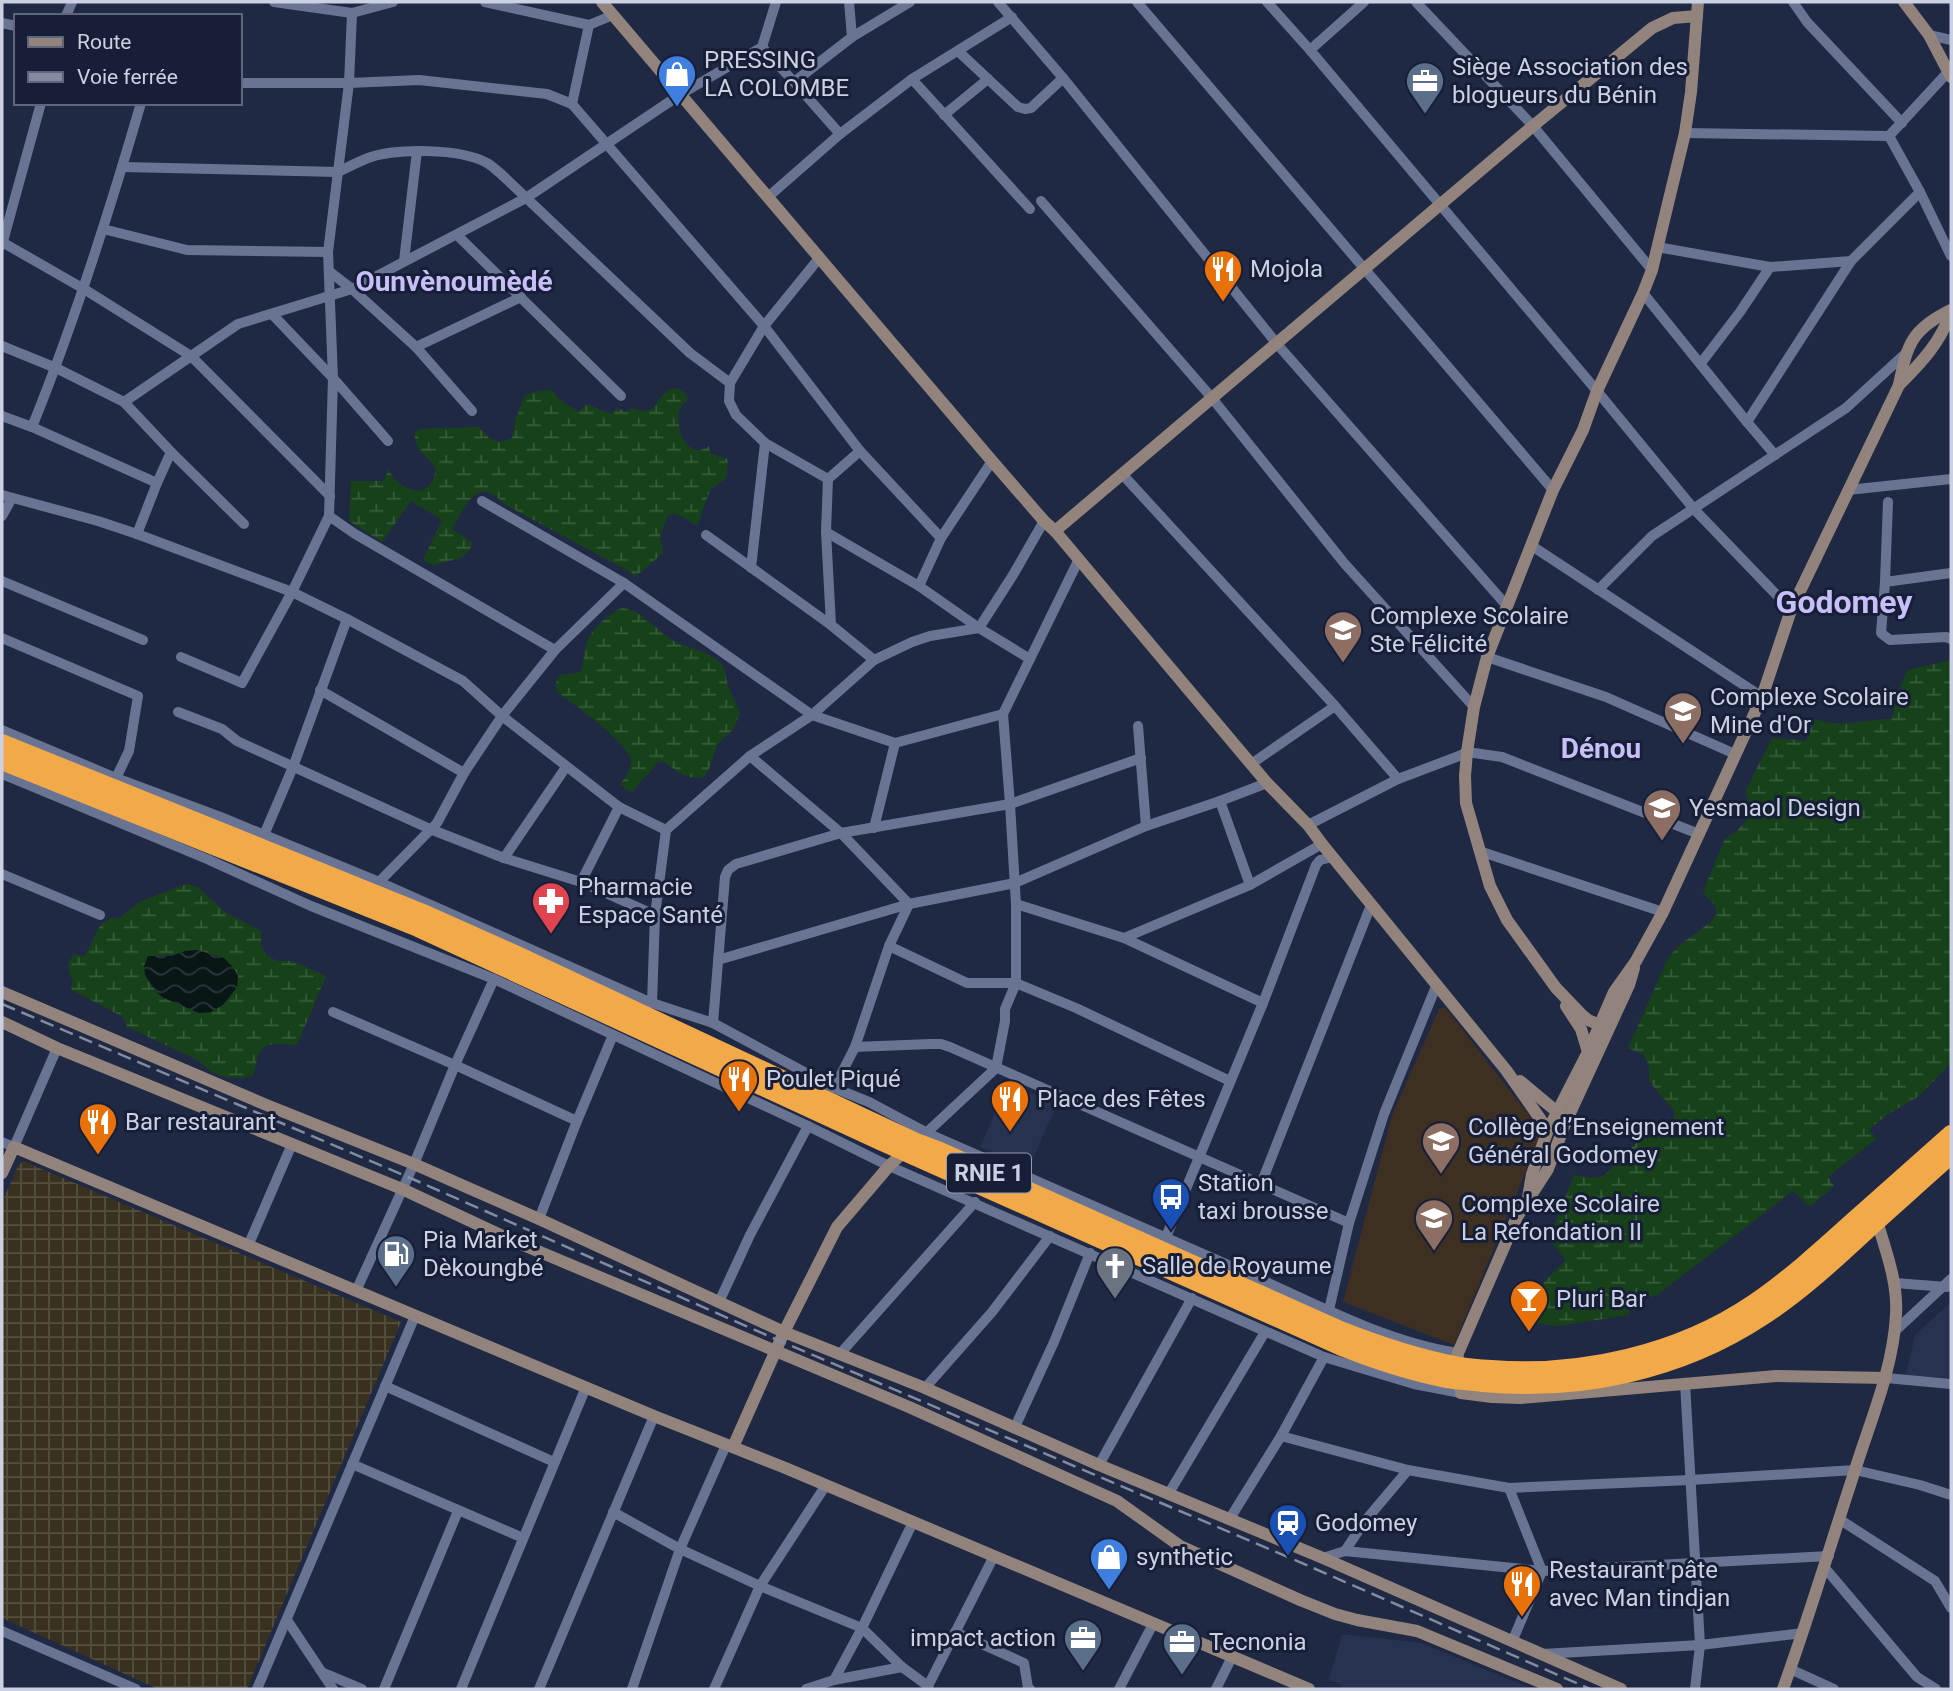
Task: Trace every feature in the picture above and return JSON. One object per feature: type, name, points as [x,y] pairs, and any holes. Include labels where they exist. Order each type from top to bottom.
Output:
[{"type":"highway","name":"RNIE 1","points":[[2,744],[423,913],[915,1142]]},
{"type":"highway","name":"RNIE 1","points":[[2,761],[418,928],[940,1151],[1338,1329],[1459,1373],[1530,1385],[1592,1380],[1660,1365],[1687,1356],[1740,1331],[1813,1281],[1951,1155]]},
{"type":"highway","name":"RNIE 1","points":[[1459,1373],[1591,1365],[1664,1347],[1723,1321],[1753,1303],[1800,1268],[1951,1134]]},
{"type":"main road","points":[[602,2],[992,461],[1079,559],[1266,783],[1308,825],[1506,1070],[1548,1130]]},
{"type":"main road","points":[[1588,1052],[1581,1029],[1556,988],[1507,920],[1490,886],[1466,803],[1467,752],[1474,707],[1487,657],[1553,490],[1583,430],[1597,391],[1652,270],[1685,132],[1698,2]]},
{"type":"main road","points":[[1904,2],[1929,35],[1950,74]]},
{"type":"main road","points":[[1055,531],[1533,125],[1652,28],[1673,18],[1697,16]]},
{"type":"main road","points":[[1527,1200],[1532,1174],[1556,1112],[1588,1052],[1629,985],[1636,961],[1663,912],[1699,834],[1762,697],[1791,610],[1899,385],[1905,354],[1914,337],[1926,324],[1951,311]]},
{"type":"main road","points":[[1899,385],[1941,337],[1951,311]]},
{"type":"main road","points":[[1556,988],[1601,1033]]},
{"type":"main road","points":[[2,992],[264,1104],[414,1164],[784,1332],[925,1388],[1621,1689]]},
{"type":"main road","points":[[2,1022],[57,1048],[402,1189],[545,1254],[776,1350],[1117,1500],[1180,1546],[1300,1600],[1346,1617],[1418,1631],[1557,1689]]},
{"type":"main road","points":[[1581,1029],[1601,1033]]},
{"type":"main road","points":[[1601,1033],[1548,1169],[1517,1217],[1459,1373],[1492,1397],[1521,1398],[1776,1376],[1886,1378]]},
{"type":"main road","points":[[1506,1070],[1562,1116],[1565,1124]]},
{"type":"main road","points":[[729,1446],[837,1227],[890,1166],[915,1142]]},
{"type":"main road","points":[[2,1173],[8,1145],[1309,1689]]},
{"type":"main road","points":[[1783,1689],[1886,1378],[1896,1315],[1895,1283],[1877,1221]]},
{"type":"street","points":[[274,2],[352,13],[393,2]]},
{"type":"street","points":[[486,2],[589,25],[613,15]]},
{"type":"street","points":[[124,402],[238,324],[352,289],[526,198],[681,94],[762,47],[776,2]]},
{"type":"street","points":[[849,2],[852,37]]},
{"type":"street","points":[[794,82],[852,37],[910,2]]},
{"type":"street","points":[[998,2],[1063,78],[1277,344],[1507,606]]},
{"type":"street","points":[[1138,2],[1553,490]]},
{"type":"street","points":[[1267,2],[1693,508],[1791,610]]},
{"type":"street","points":[[1310,50],[1364,2]]},
{"type":"street","points":[[1416,2],[1533,125],[1652,270]]},
{"type":"street","points":[[1793,2],[1807,22],[1902,123]]},
{"type":"street","points":[[181,657],[242,684],[329,516],[333,378],[328,252],[349,83],[352,13]]},
{"type":"street","points":[[768,197],[840,134],[912,79],[1012,17]]},
{"type":"street","points":[[572,104],[589,25]]},
{"type":"street","points":[[1929,35],[1951,40]]},
{"type":"street","points":[[762,47],[840,134]]},
{"type":"street","points":[[958,51],[1018,107],[1031,108],[1063,78]]},
{"type":"street","points":[[1685,132],[1889,136],[1950,74]]},
{"type":"street","points":[[912,79],[1030,209]]},
{"type":"street","points":[[944,115],[988,79]]},
{"type":"street","points":[[242,83],[396,80],[437,82],[547,94],[572,104],[764,326],[860,451],[941,538]]},
{"type":"street","points":[[40,105],[2,243],[84,289],[191,356],[330,496]]},
{"type":"street","points":[[32,427],[84,289],[140,105]]},
{"type":"street","points":[[1889,136],[1951,256]]},
{"type":"street","points":[[404,261],[417,151]]},
{"type":"street","points":[[122,167],[338,172],[370,157],[417,151],[447,152],[487,163],[690,354],[730,383]]},
{"type":"street","points":[[1747,422],[1851,261],[1920,192]]},
{"type":"street","points":[[1041,201],[1212,398],[1344,563],[1474,707]]},
{"type":"street","points":[[103,229],[187,250],[328,252]]},
{"type":"street","points":[[457,235],[621,396]]},
{"type":"street","points":[[1657,247],[1770,267],[1851,261]]},
{"type":"street","points":[[820,257],[764,326],[730,383],[729,392],[731,408],[765,443],[828,479]]},
{"type":"street","points":[[1701,363],[1770,267]]},
{"type":"street","points":[[330,272],[416,347],[472,411]]},
{"type":"street","points":[[1643,293],[1775,455]]},
{"type":"street","points":[[416,347],[521,297]]},
{"type":"street","points":[[272,314],[388,441]]},
{"type":"street","points":[[2,346],[56,368],[124,402],[244,524]]},
{"type":"street","points":[[1598,590],[1652,536],[1846,408],[1905,354]]},
{"type":"street","points":[[2,416],[157,483]]},
{"type":"street","points":[[751,568],[765,443]]},
{"type":"street","points":[[831,625],[826,532],[828,479],[860,451]]},
{"type":"street","points":[[137,534],[171,452]]},
{"type":"street","points":[[919,586],[941,538],[992,461]]},
{"type":"street","points":[[1123,475],[1335,706],[1398,779]]},
{"type":"street","points":[[1848,490],[1951,479]]},
{"type":"street","points":[[2,516],[7,497],[98,521],[292,592],[449,672],[620,807],[666,830]]},
{"type":"street","points":[[482,501],[624,583],[812,715],[895,743],[1003,714]]},
{"type":"street","points":[[1888,502],[1881,633],[1890,640],[1951,639]]},
{"type":"street","points":[[329,516],[355,534],[555,650]]},
{"type":"street","points":[[652,1003],[655,915],[666,830],[750,756],[812,715],[874,660],[930,636],[979,628],[1044,521]]},
{"type":"street","points":[[826,532],[919,586],[979,628],[1030,659]]},
{"type":"street","points":[[706,535],[831,625],[874,660]]},
{"type":"street","points":[[1532,546],[1762,697]]},
{"type":"street","points":[[915,1142],[996,1068],[1005,1009],[1016,983],[1015,883],[1003,714],[1079,559]]},
{"type":"street","points":[[1885,582],[1951,573]]},
{"type":"street","points":[[2,581],[143,640]]},
{"type":"street","points":[[379,882],[437,823],[464,773],[502,716],[555,650],[624,583]]},
{"type":"street","points":[[264,835],[293,767],[346,619]]},
{"type":"street","points":[[2,638],[138,696],[129,751],[116,778]]},
{"type":"street","points":[[1487,657],[1606,697],[1735,754]]},
{"type":"street","points":[[320,690],[464,773]]},
{"type":"street","points":[[1251,764],[1335,706]]},
{"type":"street","points":[[178,712],[222,729],[237,741],[430,829],[504,858],[581,882],[655,915]]},
{"type":"street","points":[[1138,726],[1146,826]]},
{"type":"street","points":[[2,730],[379,882],[652,1003],[713,1024],[834,1088],[869,1102],[915,1142],[1166,1237],[1329,1310],[1428,1348],[1459,1373]]},
{"type":"street","points":[[874,828],[895,743]]},
{"type":"street","points":[[1308,825],[1398,779],[1467,752],[1502,757],[1699,834]]},
{"type":"street","points":[[750,756],[841,833],[909,904]]},
{"type":"street","points":[[713,1024],[725,877],[728,870],[736,864],[841,833],[1010,804],[1141,758]]},
{"type":"street","points":[[504,858],[566,767]]},
{"type":"street","points":[[2,774],[207,859],[311,906],[494,979],[890,1166],[1324,1357],[1414,1384],[1459,1373]]},
{"type":"street","points":[[718,960],[909,904],[1015,883],[1146,826],[1220,802],[1266,783]]},
{"type":"street","points":[[1220,802],[1250,885]]},
{"type":"street","points":[[581,882],[620,807]]},
{"type":"street","points":[[1124,938],[1250,885],[1322,844]]},
{"type":"street","points":[[1479,850],[1663,912]]},
{"type":"street","points":[[1166,1237],[1263,1003],[1316,865],[1320,860],[1333,857]]},
{"type":"street","points":[[2,874],[100,915]]},
{"type":"street","points":[[834,1088],[855,1047],[889,946],[909,904]]},
{"type":"street","points":[[1016,904],[1124,938],[1263,1003]]},
{"type":"street","points":[[1261,1184],[1371,905]]},
{"type":"street","points":[[889,946],[967,983],[1016,983],[1076,1008],[1230,1081]]},
{"type":"street","points":[[356,1291],[494,979]]},
{"type":"street","points":[[1329,1310],[1349,1223],[1384,1114],[1437,984]]},
{"type":"street","points":[[332,1012],[577,1121]]},
{"type":"street","points":[[539,1219],[613,1035]]},
{"type":"street","points":[[855,1047],[941,1044],[1349,1223]]},
{"type":"street","points":[[8,1145],[57,1048]]},
{"type":"street","points":[[719,1302],[750,1235],[808,1126]]},
{"type":"street","points":[[248,1246],[292,1144]]},
{"type":"street","points":[[839,1355],[975,1202]]},
{"type":"street","points":[[925,1388],[992,1312],[1050,1237]]},
{"type":"street","points":[[1015,1427],[1054,1342],[1090,1253]]},
{"type":"street","points":[[1895,1283],[1949,1284]]},
{"type":"street","points":[[1894,1332],[1949,1284]]},
{"type":"street","points":[[1099,1465],[1192,1298]]},
{"type":"street","points":[[257,1689],[415,1316]]},
{"type":"street","points":[[1169,1493],[1265,1332]]},
{"type":"street","points":[[1229,1520],[1281,1436],[1324,1357]]},
{"type":"street","points":[[1886,1378],[1951,1384]]},
{"type":"street","points":[[1685,1383],[1700,1645],[1695,1689]]},
{"type":"street","points":[[385,1386],[554,1462]]},
{"type":"street","points":[[461,1689],[586,1387]]},
{"type":"street","points":[[539,1689],[654,1416]]},
{"type":"street","points":[[1281,1436],[1408,1469],[1509,1488],[1855,1469],[1951,1495]]},
{"type":"street","points":[[632,1689],[680,1549],[729,1446]]},
{"type":"street","points":[[352,1464],[523,1538]]},
{"type":"street","points":[[1345,1551],[1365,1521],[1408,1469]]},
{"type":"street","points":[[714,1689],[760,1586],[826,1485]]},
{"type":"street","points":[[1509,1488],[1542,1572],[1512,1642]]},
{"type":"street","points":[[384,1689],[458,1511]]},
{"type":"street","points":[[613,1512],[680,1549],[862,1628],[902,1667],[929,1688],[994,1556]]},
{"type":"street","points":[[1839,1519],[1935,1581],[1951,1608]]},
{"type":"street","points":[[834,1680],[913,1522]]},
{"type":"street","points":[[1323,1558],[1345,1551],[1542,1572],[1696,1563],[1827,1562],[1917,1677],[1936,1689]]},
{"type":"street","points":[[287,1620],[333,1689]]},
{"type":"street","points":[[1119,1689],[1153,1624]]},
{"type":"street","points":[[2,1631],[136,1689]]},
{"type":"street","points":[[955,1632],[1024,1664],[1029,1689]]},
{"type":"street","points":[[1538,1654],[1700,1645],[1803,1633]]},
{"type":"street","points":[[1216,1689],[1232,1657]]},
{"type":"street","points":[[806,1689],[834,1680],[902,1667]]},
{"type":"street","points":[[1790,1669],[1834,1689]]},
{"type":"street","points":[[321,1672],[362,1689]]},
{"type":"shaded area","points":[[1445,1007],[1542,1132],[1454,1345],[1343,1302],[1392,1115],[1439,1009]]},
{"type":"shaded area","points":[[1008,1083],[1057,1104],[1029,1168],[980,1147]]},
{"type":"shaded area","points":[[23,1161],[401,1322],[247,1689],[158,1689],[2,1618],[2,1202],[18,1166]]},
{"type":"shaded area","points":[[1951,1302],[1951,1378],[1906,1376],[1915,1335]]},
{"type":"shaded area","points":[[1342,1634],[1421,1643],[1533,1689],[1341,1689],[1341,1685],[1329,1680]]},
{"type":"green space","points":[[676,388],[684,392],[688,400],[681,407],[679,415],[680,432],[694,449],[701,450],[709,446],[710,453],[728,459],[726,478],[710,490],[697,526],[679,515],[668,515],[660,536],[663,553],[635,577],[486,492],[472,497],[452,529],[473,543],[469,551],[461,558],[433,565],[423,560],[442,520],[411,501],[382,542],[349,521],[351,481],[384,481],[388,469],[400,484],[407,488],[422,490],[428,487],[436,470],[420,451],[416,441],[414,433],[421,429],[479,427],[490,438],[502,441],[512,438],[516,417],[525,395],[537,391],[552,390],[560,400],[579,412],[586,404],[611,414],[617,408],[626,412],[632,408],[649,410],[663,394]]},
{"type":"green space","points":[[622,608],[644,617],[676,642],[710,656],[720,663],[725,672],[740,713],[734,728],[717,745],[704,777],[688,776],[664,762],[657,763],[632,793],[620,785],[631,766],[627,752],[599,724],[558,693],[557,678],[562,674],[580,672],[590,636],[604,620]]},
{"type":"green space","points":[[1951,660],[1951,1063],[1919,1096],[1869,1129],[1876,1139],[1828,1177],[1834,1186],[1810,1207],[1793,1191],[1657,1295],[1630,1303],[1629,1315],[1558,1326],[1528,1322],[1544,1282],[1566,1260],[1549,1239],[1574,1175],[1592,1178],[1604,1176],[1647,1134],[1674,1121],[1674,1111],[1649,1081],[1649,1065],[1643,1054],[1628,1048],[1669,956],[1712,921],[1716,913],[1716,907],[1703,892],[1725,839],[1745,822],[1749,811],[1746,790],[1772,738],[1806,741],[1815,719],[1844,723],[1891,719],[1908,670]]},
{"type":"green space","points":[[187,884],[198,887],[225,912],[261,931],[261,945],[266,955],[277,961],[292,961],[326,976],[297,1045],[267,1046],[259,1053],[252,1076],[227,1077],[213,1073],[196,1059],[127,1027],[123,1017],[70,989],[73,981],[69,967],[74,954],[84,957],[101,924],[121,917],[141,901]],"holes":[[[197,950],[224,958],[237,987],[199,1013],[164,998],[145,976],[158,956]]]},
{"type":"water","points":[[197,950],[224,958],[238,976],[237,987],[223,1005],[211,1012],[199,1013],[164,998],[157,993],[145,975],[144,966],[148,956],[172,956]]},
{"type":"railway","points":[[2,1004],[1590,1689]]},
{"type":"place","name":"PRESSING LA COLOMBE","points":[[677,108]]},
{"type":"place","name":"Siège Association des blogueurs du Bénin","points":[[1425,115]]},
{"type":"place","name":"Mojola","points":[[1223,303]]},
{"type":"place","name":"Complexe Scolaire Ste Félicité","points":[[1343,664]]},
{"type":"place","name":"Complexe Scolaire Mine d'Or","points":[[1683,745]]},
{"type":"place","name":"Yesmaol Design","points":[[1662,842]]},
{"type":"place","name":"Pharmacie Espace Santé","points":[[551,935]]},
{"type":"place","name":"Poulet Piqué","points":[[739,1113]]},
{"type":"place","name":"Place des Fêtes","points":[[1010,1133]]},
{"type":"place","name":"Bar restaurant","points":[[98,1156]]},
{"type":"place","name":"Collège d’Enseignement Général Godomey","points":[[1441,1175]]},
{"type":"place","name":"Station taxi brousse","points":[[1171,1231]]},
{"type":"place","name":"Complexe Scolaire La Refondation II","points":[[1434,1252]]},
{"type":"place","name":"Pia Market Dèkoungbé","points":[[396,1288]]},
{"type":"place","name":"Salle de Royaume","points":[[1115,1300]]},
{"type":"place","name":"Pluri Bar","points":[[1529,1333]]},
{"type":"place","name":"Godomey","points":[[1288,1557]]},
{"type":"place","name":"synthetic","points":[[1109,1591]]},
{"type":"place","name":"Restaurant pâte avec Man tindjan","points":[[1522,1618]]},
{"type":"place","name":"impact action","points":[[1083,1672]]},
{"type":"place","name":"Tecnonia","points":[[1182,1676]]},
{"type":"district","name":"Ounvènoumèdé","points":[[454,281]]},
{"type":"district","name":"Godomey","points":[[1844,602]]},
{"type":"district","name":"Dénou","points":[[1601,748]]}]
